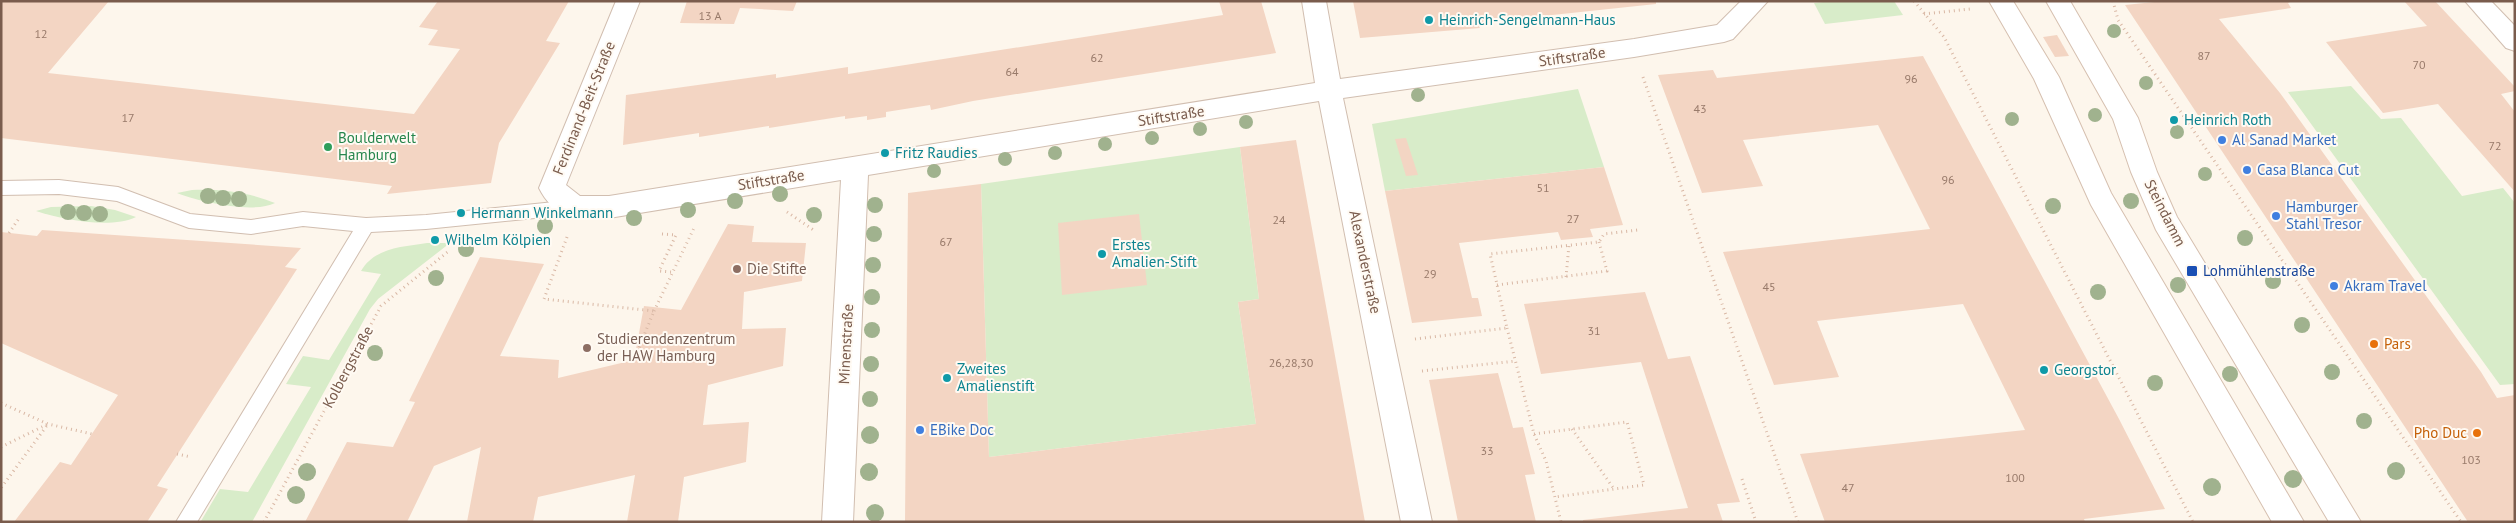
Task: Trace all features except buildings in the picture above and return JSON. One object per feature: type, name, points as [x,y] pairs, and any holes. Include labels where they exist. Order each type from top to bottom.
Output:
[{"type":"street","name":"Ferdinand-Beit-Straße","points":[[574,207],[552,188],[628,1]]},
{"type":"street","name":"Alexanderstraße","points":[[1314,1],[1329,90],[1417,522]]},
{"type":"street","name":"Stiftstraße","points":[[574,207],[609,207],[1329,90],[1634,48],[1724,33],[1756,1]]},
{"type":"street","name":"Steindamm","points":[[2058,1],[2125,118],[2144,172],[2166,222],[2346,522]]},
{"type":"street","points":[[2477,1],[2515,42]]},
{"type":"street","points":[[1989,5],[2046,77],[2100,196],[2289,522]]},
{"type":"street","name":"Minenstraße","points":[[837,522],[855,167]]},
{"type":"lane","points":[[1,188],[59,187],[118,194],[178,218],[251,228],[303,218],[366,225],[426,222],[574,207]]},
{"type":"lane","points":[[186,522],[366,225]]},
{"type":"path","points":[[1914,1],[1944,37],[2193,522]]},
{"type":"path","points":[[2113,1],[2118,20],[2461,522]]},
{"type":"path","points":[[1923,14],[1989,5]]},
{"type":"path","points":[[1634,48],[1798,522]]},
{"type":"path","points":[[1561,522],[1546,461],[1534,434],[1490,254],[1598,242],[1604,234],[1638,230]]},
{"type":"path","points":[[658,233],[676,235],[659,271],[671,272]]},
{"type":"path","points":[[568,234],[544,299],[654,311]]},
{"type":"path","points":[[634,360],[671,272],[689,238]]},
{"type":"path","points":[[1497,285],[1607,272],[1598,242]]},
{"type":"path","name":"Kolbergstraße","points":[[264,522],[381,306],[458,243]]},
{"type":"path","points":[[1566,277],[1569,245]]},
{"type":"path","points":[[1410,339],[1507,328]]},
{"type":"path","points":[[1417,372],[1516,361]]},
{"type":"path","points":[[1,402],[48,424],[92,434]]},
{"type":"path","points":[[1534,434],[1627,422],[1644,485],[1555,497]]},
{"type":"path","points":[[1,447],[48,424]]},
{"type":"path","points":[[1,488],[48,424]]},
{"type":"path","points":[[1572,429],[1614,489]]},
{"type":"path","points":[[1742,479],[1756,522]]},
{"type":"green space","points":[[1832,1],[1894,1],[1903,15],[1825,24],[1814,3]]},
{"type":"green space","points":[[2351,86],[2381,119],[2401,118],[2462,196],[2503,188],[2515,203],[2515,384],[2500,385],[2288,92]]},
{"type":"green space","points":[[1578,89],[1604,167],[1385,191],[1372,124]]},
{"type":"green space","points":[[1240,147],[1259,299],[1238,302],[1256,424],[989,457],[981,184]]},
{"type":"green space","points":[[192,190],[234,192],[255,196],[275,203],[265,206],[240,207],[212,203],[177,193]]},
{"type":"green space","points":[[91,206],[115,210],[136,217],[126,221],[100,223],[73,220],[36,211],[51,207]]},
{"type":"green space","points":[[427,243],[450,243],[378,299],[370,309],[252,522],[201,521],[220,489],[248,492],[311,387],[286,384],[303,356],[329,360],[381,274],[361,271],[367,263],[382,253],[399,247]]},
{"type":"place","name":"Heinrich-Sengelmann-Haus","points":[[1429,20]]},
{"type":"place","name":"Heinrich Roth","points":[[2174,120]]},
{"type":"place","name":"Al Sanad Market","points":[[2222,140]]},
{"type":"place","name":"Boulderwelt Hamburg","points":[[328,147]]},
{"type":"place","name":"Fritz Raudies","points":[[885,153]]},
{"type":"place","name":"Casa Blanca Cut","points":[[2247,170]]},
{"type":"place","name":"Hermann Winkelmann","points":[[461,213]]},
{"type":"place","name":"Hamburger Stahl Tresor","points":[[2276,216]]},
{"type":"place","name":"Wilhelm Kölpien","points":[[435,240]]},
{"type":"place","name":"Erstes Amalien-Stift","points":[[1102,254]]},
{"type":"place","name":"Die Stifte","points":[[737,269]]},
{"type":"place","name":"Lohmühlenstraße","points":[[2192,271]]},
{"type":"place","name":"Akram Travel","points":[[2334,286]]},
{"type":"place","name":"Pars","points":[[2374,344]]},
{"type":"place","name":"Studierendenzentrum der HAW Hamburg","points":[[587,348]]},
{"type":"place","name":"Georgstor","points":[[2044,370]]},
{"type":"place","name":"Zweites Amalienstift","points":[[947,378]]},
{"type":"place","name":"EBike Doc","points":[[920,430]]},
{"type":"place","name":"Pho Duc","points":[[2477,433]]}]
